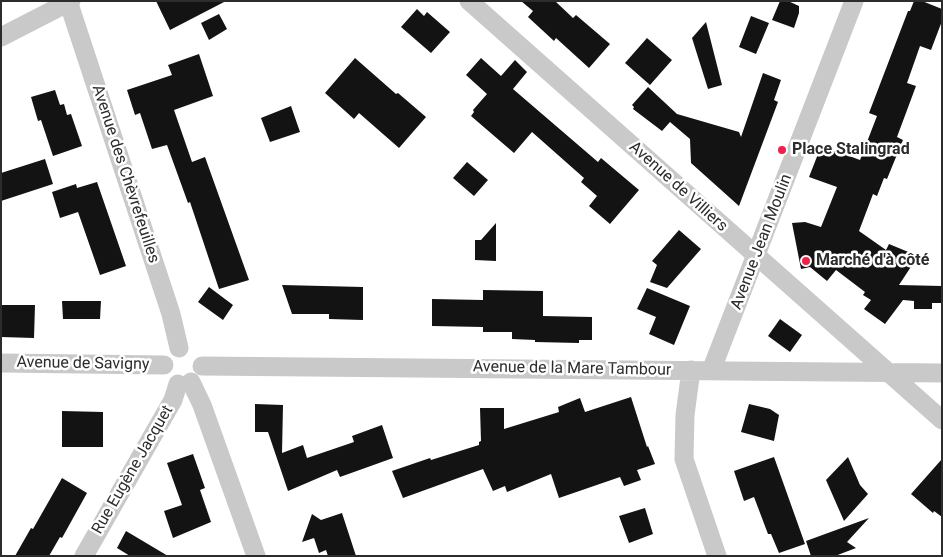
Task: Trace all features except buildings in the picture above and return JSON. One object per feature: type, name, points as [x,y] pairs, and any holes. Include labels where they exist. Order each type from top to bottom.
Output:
[{"type":"street","name":"Avenue de Villiers","points":[[469,1],[942,420]]},
{"type":"street","name":"Avenue Jean Moulin","points":[[711,370],[757,256],[854,1]]},
{"type":"street","points":[[1,37],[69,2]]},
{"type":"street","name":"Avenue des Chèvrefeuilles","points":[[69,2],[168,305],[179,348]]},
{"type":"street","points":[[179,348],[192,350],[197,354],[202,366],[197,378],[185,383],[171,380],[166,373],[164,365],[169,354],[179,348]]},
{"type":"street","name":"Avenue de Savigny","points":[[1,363],[164,365]]},
{"type":"street","name":"Avenue de la Mare Tambour","points":[[202,366],[942,373]]},
{"type":"street","points":[[691,370],[685,415],[684,459],[717,556]]},
{"type":"street","points":[[185,383],[202,405],[256,556]]},
{"type":"street","name":"Rue Eugène Jacquet","points":[[84,556],[173,400],[185,383]]},
{"type":"place","name":"Place Stalingrad","points":[[782,150]]},
{"type":"place","name":"Marché d'à côté","points":[[806,261]]}]
